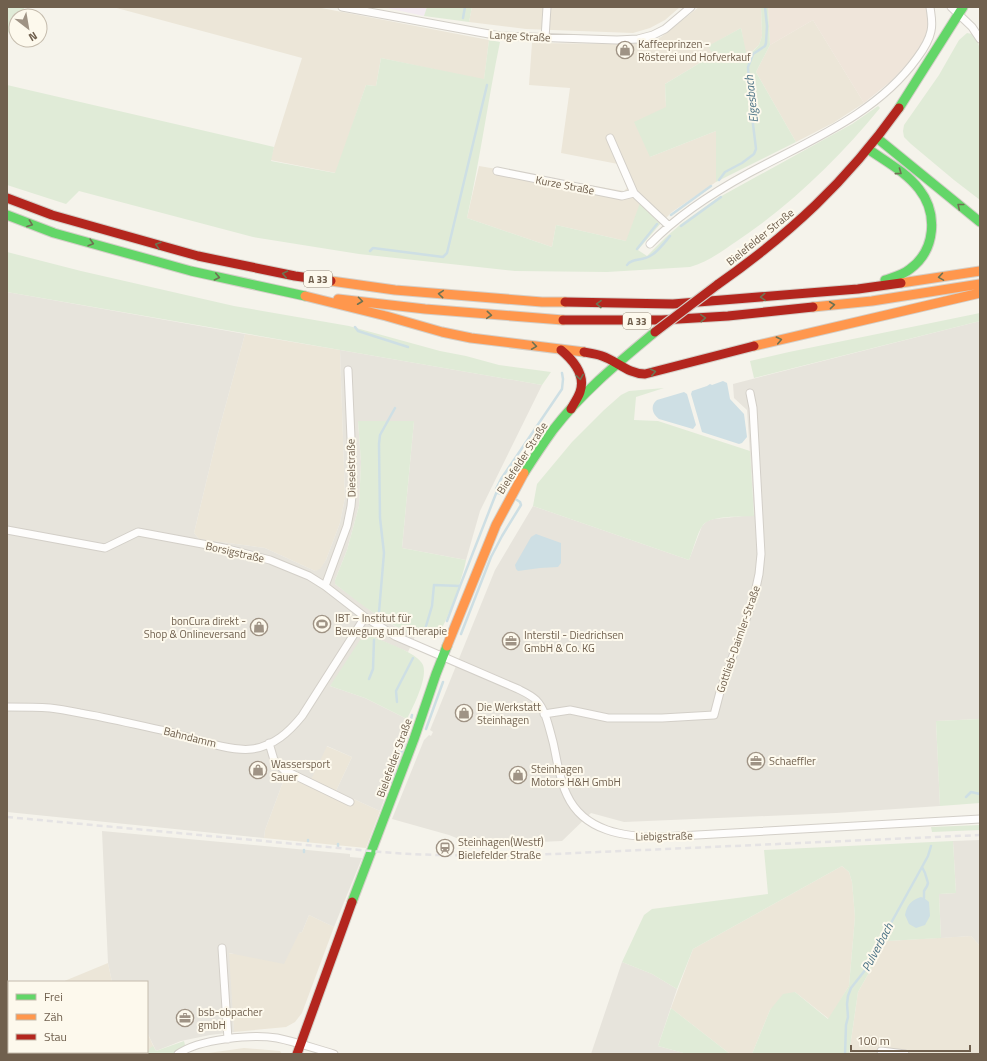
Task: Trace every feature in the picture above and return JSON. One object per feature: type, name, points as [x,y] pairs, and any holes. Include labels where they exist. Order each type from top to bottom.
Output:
[{"type":"main road","name":"Bielefelder Straße","points":[[297,1054],[343,926],[411,746],[442,657],[485,549],[508,502],[540,448],[571,409],[617,363],[655,332],[764,251],[802,219],[842,179],[877,138],[901,105],[961,10]]},
{"type":"main road","points":[[877,138],[980,222]]},
{"type":"main road","points":[[858,289],[898,276],[912,268],[923,256],[927,248],[932,228],[930,209],[919,189],[907,178],[868,149]]},
{"type":"main road","name":"A 33","points":[[7,198],[52,215],[198,256],[295,276],[394,290],[542,302],[674,304],[858,289],[980,271]]},
{"type":"main road","name":"A 33","points":[[7,215],[54,233],[191,271],[293,293],[490,315],[557,320],[622,321],[683,319],[837,305],[910,296],[980,284]]},
{"type":"main road","points":[[293,293],[386,316],[442,332],[471,338],[596,355],[617,363],[638,374],[980,293]]},
{"type":"main road","points":[[561,350],[576,364],[581,377],[581,389],[571,409]]},
{"type":"street","name":"Lange Straße","points":[[342,7],[500,36],[638,39],[665,29],[691,7]]},
{"type":"street","points":[[545,38],[547,7]]},
{"type":"street","points":[[650,244],[669,226],[712,195],[742,177],[838,126],[861,111],[892,87],[911,66],[927,43],[932,24],[930,7]]},
{"type":"street","points":[[951,7],[961,10],[980,39]]},
{"type":"street","points":[[610,138],[634,193],[669,226]]},
{"type":"street","name":"Kurze Straße","points":[[497,171],[622,196],[634,193]]},
{"type":"street","name":"Dieselstraße","points":[[324,586],[347,526],[351,506],[353,484],[348,370]]},
{"type":"street","name":"Gottlieb-Daimler-Straße","points":[[544,714],[570,710],[608,718],[662,718],[714,715],[720,692],[754,597],[762,554],[753,408],[750,393]]},
{"type":"street","name":"Borsigstraße","points":[[7,530],[105,548],[138,532],[224,548],[270,560],[309,576],[365,617],[395,636],[442,657]]},
{"type":"street","name":"Bahndamm","points":[[7,707],[50,708],[105,718],[241,749],[253,749],[283,736],[302,716],[365,617]]},
{"type":"street","name":"Liebigstraße","points":[[442,657],[525,692],[537,701],[544,714],[551,736],[563,786],[573,806],[587,820],[620,834],[637,837],[661,837],[980,819]]},
{"type":"street","points":[[269,743],[274,760],[284,770],[350,802]]},
{"type":"street","points":[[222,948],[228,1039]]},
{"type":"street","points":[[178,1054],[186,1048],[197,1044],[252,1037],[276,1038],[334,1054]]},
{"type":"street","points":[[881,1051],[905,1054]]},
{"type":"shaded area","points":[[113,7],[316,7],[489,40],[484,80],[381,58],[376,86],[366,85],[336,173],[270,160],[302,58]]},
{"type":"shaded area","points":[[382,7],[427,7],[424,16]]},
{"type":"shaded area","points":[[472,7],[680,7],[665,20],[650,28],[633,33],[526,29],[469,22]]},
{"type":"shaded area","points":[[699,7],[761,7],[762,36],[759,45],[746,57],[741,28],[709,46],[713,55],[665,84],[666,107],[650,157],[716,131],[716,182],[672,212],[661,223],[626,241],[556,225],[552,247],[467,218],[479,166],[624,191],[627,188],[618,164],[561,153],[570,88],[529,85],[532,43],[630,44],[649,42],[661,37]]},
{"type":"shaded area","points":[[768,7],[928,7],[929,30],[920,48],[907,64],[891,81],[864,103],[813,20],[770,45]]},
{"type":"shaded area","points":[[813,20],[864,103],[833,123],[796,142],[756,72],[770,45]]},
{"type":"shaded area","points":[[7,292],[245,334],[217,437],[194,533],[199,539],[265,548],[315,571],[320,569],[326,560],[340,523],[345,498],[340,350],[542,385],[480,511],[466,560],[402,548],[414,421],[358,421],[361,462],[359,506],[347,550],[335,580],[335,584],[382,619],[398,628],[416,634],[408,652],[371,636],[330,686],[365,698],[407,719],[404,742],[380,811],[336,791],[352,757],[327,746],[308,786],[286,774],[265,830],[264,838],[7,812]]},
{"type":"shaded area","points":[[980,321],[980,719],[936,721],[940,806],[836,813],[624,822],[591,813],[562,841],[486,844],[469,843],[449,835],[392,819],[424,740],[429,735],[431,736],[433,732],[430,730],[495,570],[533,506],[689,560],[702,526],[707,521],[754,515],[747,410],[734,398],[733,384]]},
{"type":"shaded area","points":[[245,334],[340,350],[345,498],[340,523],[326,560],[320,570],[315,571],[265,548],[199,539],[194,533],[217,437]]},
{"type":"shaded area","points":[[723,381],[727,383],[730,399],[744,414],[747,437],[742,443],[739,444],[702,432],[691,394],[692,391]]},
{"type":"shaded area","points":[[684,392],[687,394],[696,425],[693,429],[659,419],[653,412],[653,404],[657,400]]},
{"type":"shaded area","points":[[536,534],[561,543],[561,563],[558,567],[518,571],[515,565],[531,537]]},
{"type":"shaded area","points":[[326,746],[352,757],[336,791],[380,811],[366,848],[264,838],[265,830],[286,774],[308,785]]},
{"type":"shaded area","points":[[102,831],[350,854],[350,857],[362,858],[334,927],[309,915],[302,932],[299,933],[284,964],[229,953],[234,1032],[181,1041],[156,1051],[148,1034],[148,981],[112,981],[108,963]]},
{"type":"shaded area","points":[[980,840],[980,946],[971,936],[941,938],[939,894],[956,893],[953,841]]},
{"type":"shaded area","points":[[842,866],[849,872],[852,882],[855,917],[849,986],[829,1019],[795,992],[770,1010],[752,1054],[730,1054],[671,1008],[693,949]]},
{"type":"shaded area","points":[[921,897],[929,902],[930,916],[925,925],[916,928],[909,924],[905,915],[910,903]]},
{"type":"shaded area","points":[[309,915],[334,927],[302,1013],[295,1022],[286,1027],[234,1032],[228,953],[233,954],[302,932]]},
{"type":"shaded area","points":[[971,936],[980,946],[980,1054],[849,1054],[858,992],[887,941]]},
{"type":"shaded area","points":[[622,962],[652,974],[677,989],[658,1046],[687,1054],[591,1054]]},
{"type":"shaded area","points":[[108,963],[112,981],[64,981]]},
{"type":"shaded area","points":[[7,1005],[8,1053],[148,1053],[148,1034],[157,1054],[7,1054]]},
{"type":"shaded area","points":[[244,1048],[280,1051],[282,1054],[201,1054]]},
{"type":"green space","points":[[7,7],[25,7],[8,8],[7,35]]},
{"type":"green space","points":[[427,7],[472,7],[469,22],[424,16]]},
{"type":"green space","points":[[761,7],[768,7],[770,45],[756,72],[796,142],[716,182],[716,131],[650,157],[634,122],[666,107],[665,84],[713,55],[708,46],[741,28],[747,57],[759,45],[762,36]]},
{"type":"green space","points":[[967,33],[972,34],[977,40],[980,49],[980,200],[911,144],[904,137],[903,131],[904,125],[939,75],[959,40]]},
{"type":"green space","points":[[489,40],[500,42],[467,218],[552,247],[556,225],[626,241],[640,203],[661,223],[638,250],[647,256],[681,224],[716,199],[852,124],[878,106],[880,108],[831,163],[776,212],[720,252],[703,262],[690,267],[607,272],[515,271],[359,254],[253,237],[79,191],[66,204],[7,185],[7,85],[274,147],[271,161],[335,173],[366,85],[376,86],[381,58],[484,79]]},
{"type":"green space","points":[[7,252],[81,271],[234,306],[349,326],[440,351],[499,365],[551,372],[542,385],[7,292]]},
{"type":"green space","points":[[980,313],[980,321],[754,378],[750,361]]},
{"type":"green space","points":[[664,388],[636,397],[634,420],[658,421],[750,451],[754,516],[719,518],[707,522],[703,525],[699,533],[689,560],[533,506],[537,484],[572,442],[604,410],[621,395],[629,391]]},
{"type":"green space","points":[[358,421],[414,421],[402,548],[466,560],[451,609],[439,632],[429,636],[416,635],[401,629],[355,600],[335,584],[335,580],[347,550],[359,506],[361,462]]},
{"type":"green space","points":[[371,636],[392,644],[407,652],[420,660],[423,665],[424,671],[422,685],[407,719],[365,698],[330,686],[360,640],[364,637]]},
{"type":"green space","points":[[980,719],[980,803],[940,806],[936,721]]},
{"type":"green space","points":[[980,825],[980,830],[932,832],[931,827]]},
{"type":"green space","points":[[953,841],[956,893],[939,894],[941,938],[887,941],[858,992],[849,1054],[752,1054],[770,1010],[783,994],[795,992],[828,1019],[849,986],[855,917],[852,882],[849,872],[842,866],[693,949],[677,989],[652,974],[622,962],[644,915],[652,909],[768,894],[764,850]]},
{"type":"green space","points":[[671,1008],[730,1054],[687,1054],[658,1046]]},
{"type":"green space","points":[[184,1041],[185,1045],[173,1054],[147,1054],[153,1046],[156,1051]]},
{"type":"waterway","points":[[463,18],[465,7]]},
{"type":"waterway","name":"Elgesbach","points":[[719,180],[725,172],[742,163],[754,154],[756,149],[748,67],[753,54],[765,46],[766,43],[767,26],[765,7]]},
{"type":"waterway","points":[[370,251],[373,248],[443,257],[447,253],[487,85]]},
{"type":"waterway","points":[[671,215],[711,186]]},
{"type":"waterway","points":[[681,226],[721,197]]},
{"type":"waterway","points":[[637,249],[657,224]]},
{"type":"waterway","points":[[627,265],[631,261],[647,258],[653,254],[670,236]]},
{"type":"waterway","points":[[355,327],[358,331],[408,347]]},
{"type":"waterway","points":[[501,494],[498,493],[496,489],[501,479],[562,389],[562,373]]},
{"type":"waterway","points":[[379,612],[384,553],[380,518],[379,444],[380,435],[395,408]]},
{"type":"waterway","points":[[424,633],[432,606],[434,585],[460,586],[497,491]]},
{"type":"waterway","points":[[461,634],[491,557],[521,505],[517,500]]},
{"type":"waterway","points":[[447,621],[460,586]]},
{"type":"waterway","points":[[369,679],[373,669],[374,640]]},
{"type":"waterway","points":[[397,702],[396,691],[413,658]]},
{"type":"waterway","points":[[426,729],[443,682]]},
{"type":"waterway","points":[[391,782],[406,739],[412,715]]},
{"type":"waterway","name":"Pulverbach","points":[[966,797],[971,792],[980,794]]},
{"type":"waterway","name":"Pulverbach","points":[[845,1054],[846,1025],[848,1017],[847,1004],[851,988],[866,969],[868,959],[875,952],[928,856],[931,846]]},
{"type":"waterway","points":[[922,867],[928,883],[924,891],[924,898]]},
{"type":"railway","points":[[7,817],[381,852],[493,856],[980,835]]},
{"type":"traffic: fast","points":[[899,108],[963,7]]},
{"type":"traffic: fast","points":[[877,138],[980,222]]},
{"type":"traffic: fast","points":[[868,149],[895,167],[914,183],[925,199],[931,220],[929,242],[919,261],[904,273],[885,280]]},
{"type":"traffic: fast","points":[[7,215],[54,233],[191,271],[305,296]]},
{"type":"traffic: fast","points":[[524,473],[553,430],[576,403],[601,378],[655,332]]},
{"type":"traffic: fast","points":[[352,902],[414,739],[447,646]]},
{"type":"traffic: slow","points":[[901,283],[980,271]]},
{"type":"traffic: slow","points":[[331,281],[395,290],[542,302],[565,302]]},
{"type":"traffic: slow","points":[[813,307],[872,301],[980,284]]},
{"type":"traffic: slow","points":[[754,346],[980,293]]},
{"type":"traffic: slow","points":[[305,296],[386,316],[442,332],[471,338],[584,352]]},
{"type":"traffic: slow","points":[[338,299],[425,309],[563,320]]},
{"type":"traffic: slow","points":[[447,646],[496,525],[524,473]]},
{"type":"traffic: jam","points":[[717,285],[769,246],[816,205],[859,160],[899,108]]},
{"type":"traffic: jam","points":[[7,198],[52,215],[198,256],[295,276],[331,281]]},
{"type":"traffic: jam","points":[[565,302],[673,304],[858,289],[901,283]]},
{"type":"traffic: jam","points":[[655,332],[717,285]]},
{"type":"traffic: jam","points":[[563,320],[662,320],[728,316],[813,307]]},
{"type":"traffic: jam","points":[[584,352],[602,356],[628,370],[645,374],[754,346]]},
{"type":"traffic: jam","points":[[561,350],[574,363],[580,374],[580,392],[571,409]]},
{"type":"traffic: jam","points":[[297,1054],[352,902]]},
{"type":"place","name":"Kaffeeprinzen - Rösterei und Hofverkauf","points":[[625,50]]},
{"type":"place","name":"IBT – Institut für Bewegung und Therapie","points":[[322,624]]},
{"type":"place","name":"bonCura direkt - Shop & Onlineversand","points":[[259,627]]},
{"type":"place","name":"Interstil - Diedrichsen GmbH & Co. KG","points":[[511,641]]},
{"type":"place","name":"Die Werkstatt Steinhagen","points":[[464,713]]},
{"type":"place","name":"Schaeffler","points":[[756,761]]},
{"type":"place","name":"Wassersport Sauer","points":[[258,770]]},
{"type":"place","name":"Steinhagen Motors H&H GmbH","points":[[518,775]]},
{"type":"place","name":"Steinhagen(Westf) Bielefelder Straße","points":[[445,848]]},
{"type":"place","name":"bsb-obpacher gmbH","points":[[185,1018]]}]
